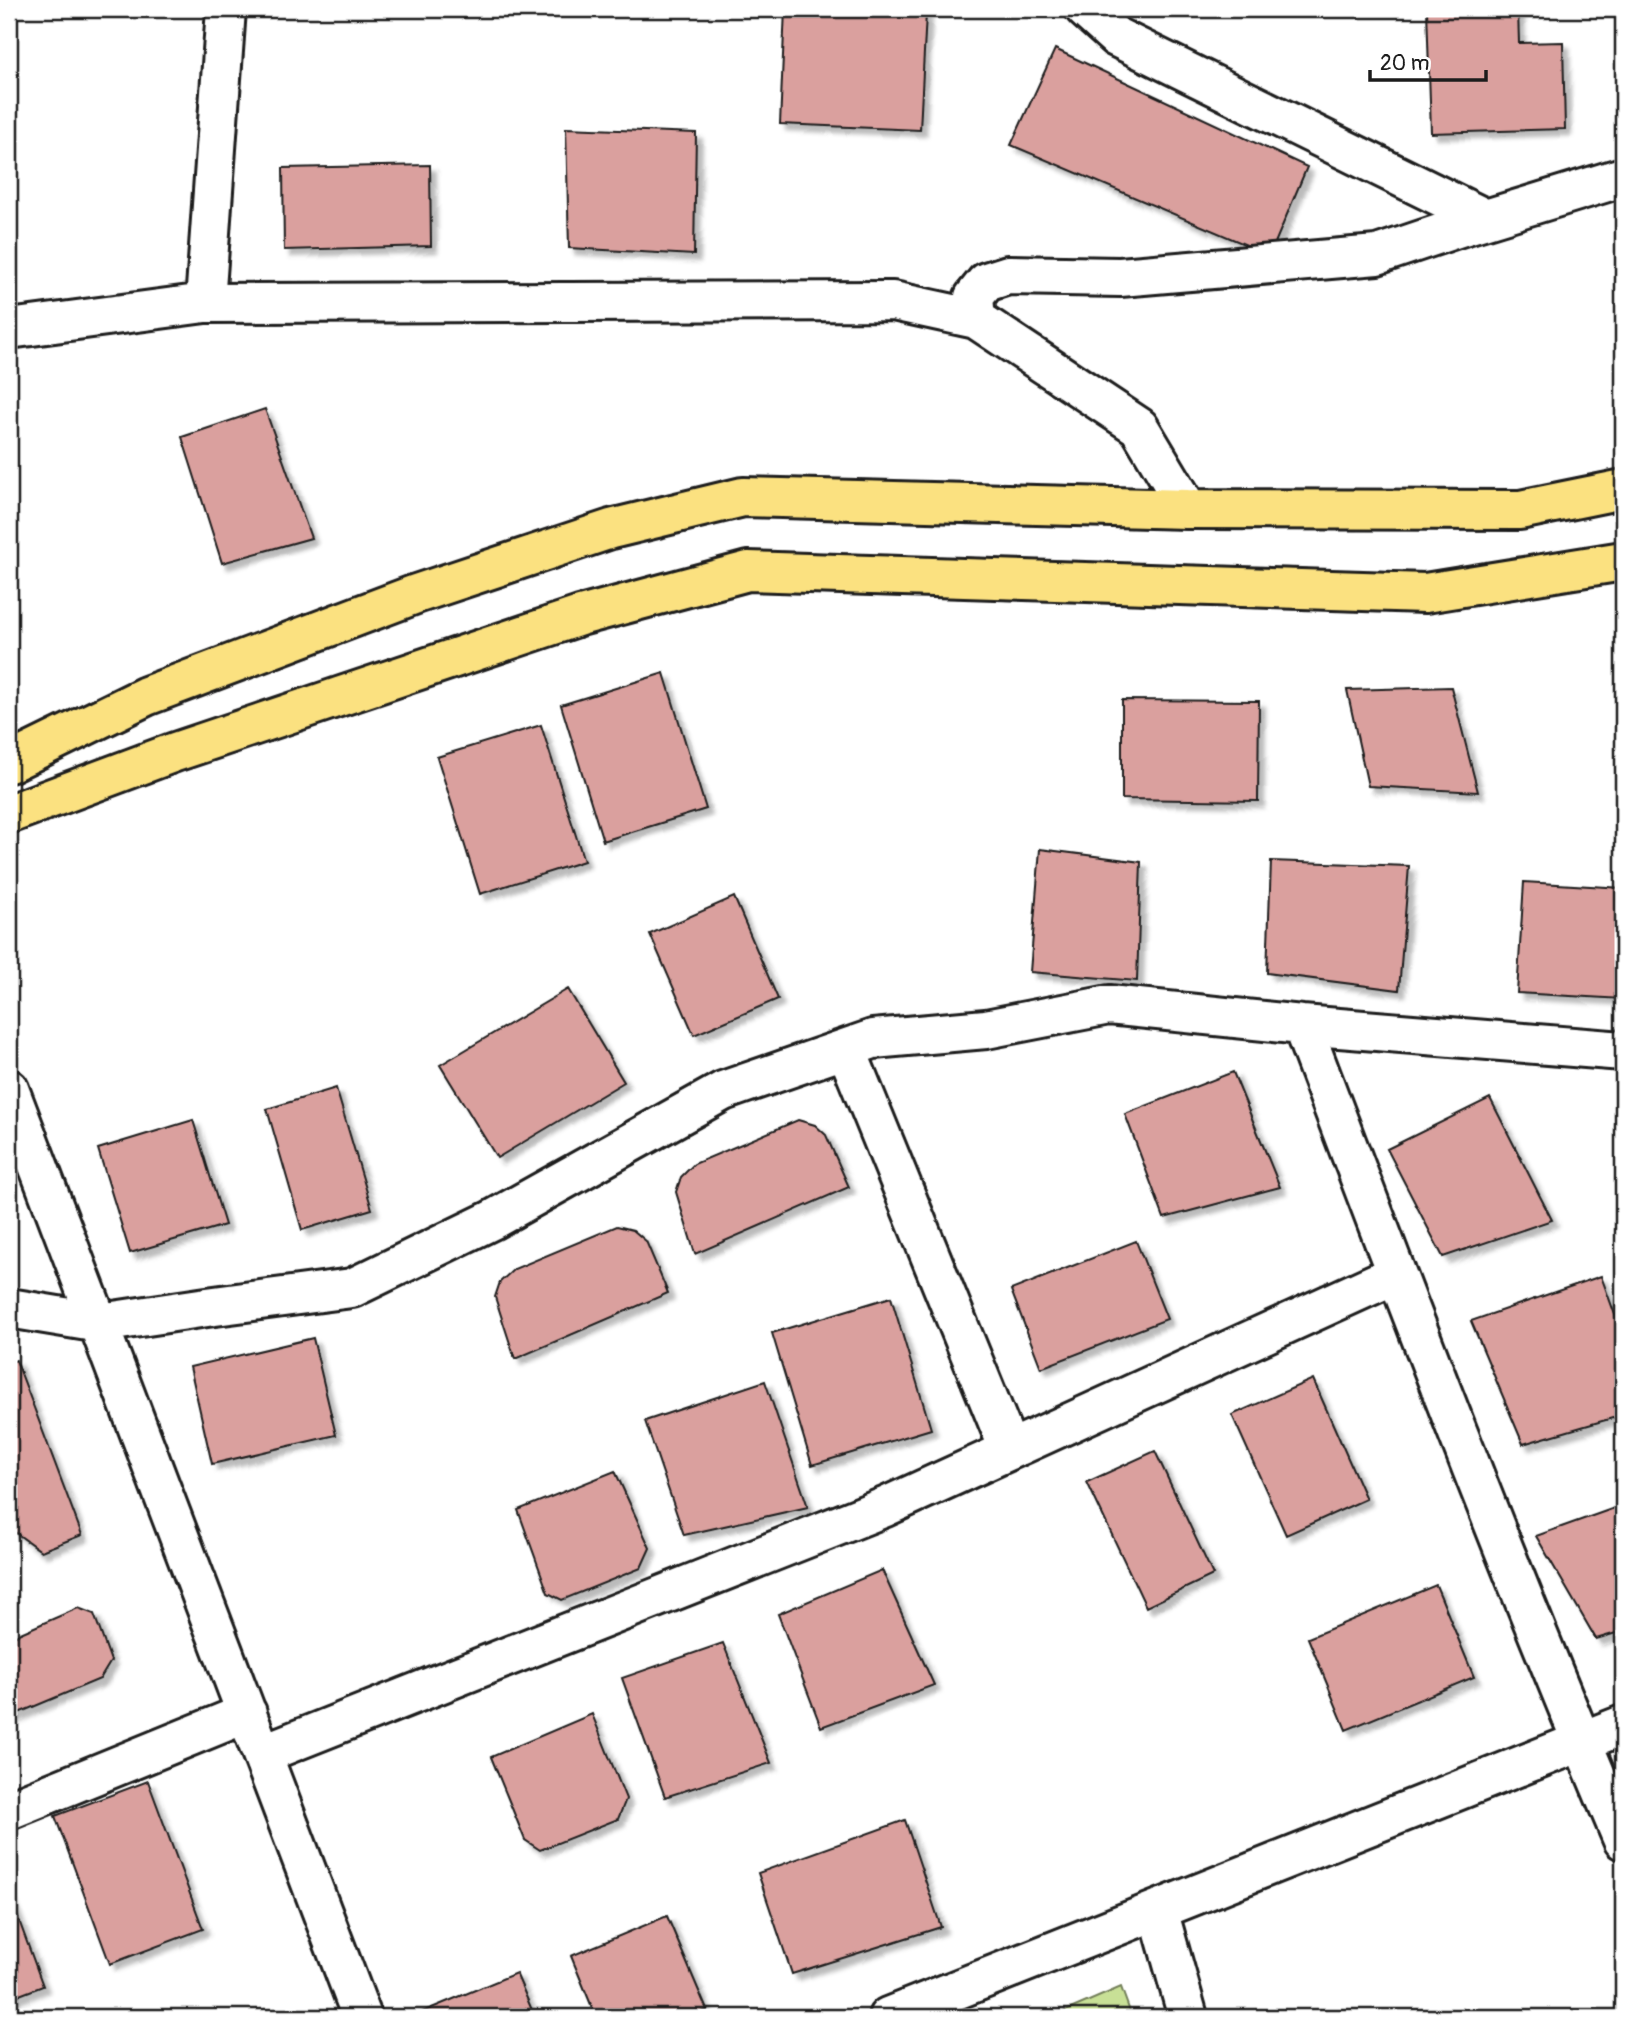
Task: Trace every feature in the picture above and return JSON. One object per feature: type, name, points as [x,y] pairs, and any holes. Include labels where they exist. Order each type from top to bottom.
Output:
[{"type":"main road","points":[[9,762],[146,696],[416,594],[611,529],[743,497],[1188,509],[1520,510],[1623,489]]},
{"type":"main road","points":[[9,814],[175,752],[580,615],[748,571],[1425,593],[1623,561]]},
{"type":"street","points":[[205,303],[226,9]]},
{"type":"street","points":[[1085,9],[1116,37],[1486,219]]},
{"type":"street","points":[[976,319],[974,297],[986,282],[1008,275],[1121,277],[1377,255],[1623,177]]},
{"type":"street","points":[[9,329],[205,303],[893,301],[976,319],[1139,427],[1188,509]]},
{"type":"street","points":[[9,1308],[100,1323],[352,1289],[492,1220],[723,1091],[873,1039],[986,1030],[1108,1005],[1302,1025],[1623,1051]]},
{"type":"street","points":[[1302,1025],[1396,1274],[1581,1742],[1623,1840]]},
{"type":"street","points":[[846,1049],[1009,1450]]},
{"type":"street","points":[[9,1089],[362,2017]]},
{"type":"street","points":[[262,1754],[885,1507],[1396,1274]]},
{"type":"street","points":[[9,1810],[247,1713]]},
{"type":"street","points":[[888,2017],[1623,1725]]},
{"type":"street","points":[[1158,1910],[1188,2017]]},
{"type":"green space","points":[[1121,1987],[1132,2017],[1052,2017]]},
{"type":"building","points":[[785,9],[926,13],[920,130],[780,124]]},
{"type":"building","points":[[1427,9],[1518,9],[1519,43],[1563,42],[1565,129],[1431,133]]},
{"type":"building","points":[[1055,49],[1307,167],[1270,255],[1011,145]]},
{"type":"building","points":[[566,128],[696,133],[694,255],[569,248]]},
{"type":"building","points":[[430,165],[431,246],[284,250],[283,168]]},
{"type":"building","points":[[265,409],[311,538],[222,563],[182,437]]},
{"type":"building","points":[[664,673],[706,809],[603,841],[561,705]]},
{"type":"building","points":[[1451,687],[1478,792],[1368,786],[1347,690]]},
{"type":"building","points":[[1122,700],[1259,701],[1258,801],[1122,799]]},
{"type":"building","points":[[541,725],[584,861],[480,894],[437,757]]},
{"type":"building","points":[[1040,849],[1141,862],[1137,981],[1030,972]]},
{"type":"building","points":[[1271,861],[1409,866],[1399,990],[1267,973]]},
{"type":"building","points":[[1524,882],[1623,888],[1623,999],[1517,993]]},
{"type":"building","points":[[734,897],[778,999],[694,1035],[650,934]]},
{"type":"building","points":[[568,989],[624,1082],[497,1158],[440,1065]]},
{"type":"building","points":[[1233,1072],[1280,1187],[1164,1218],[1125,1114]]},
{"type":"building","points":[[336,1088],[372,1209],[302,1230],[267,1109]]},
{"type":"building","points":[[1490,1098],[1552,1220],[1443,1257],[1387,1149]]},
{"type":"building","points":[[193,1120],[225,1225],[130,1253],[98,1149]]},
{"type":"building","points":[[798,1120],[815,1125],[826,1135],[849,1187],[695,1254],[676,1192],[681,1177],[694,1164]]},
{"type":"building","points":[[617,1226],[633,1230],[646,1241],[668,1293],[515,1359],[495,1297],[500,1282],[514,1269]]},
{"type":"building","points":[[1136,1241],[1167,1319],[1041,1368],[1011,1290]]},
{"type":"building","points":[[1601,1276],[1623,1337],[1623,1415],[1523,1444],[1471,1321]]},
{"type":"building","points":[[891,1297],[931,1429],[812,1465],[772,1333]]},
{"type":"building","points":[[313,1338],[336,1435],[212,1464],[190,1367]]},
{"type":"building","points":[[16,1360],[82,1535],[41,1551],[9,1528],[9,1363]]},
{"type":"building","points":[[1313,1379],[1366,1499],[1286,1535],[1232,1415]]},
{"type":"building","points":[[765,1381],[808,1507],[684,1535],[645,1421]]},
{"type":"building","points":[[1155,1451],[1213,1575],[1146,1607],[1087,1482]]},
{"type":"building","points":[[615,1471],[650,1548],[641,1568],[562,1600],[548,1593],[518,1510]]},
{"type":"building","points":[[1623,1505],[1623,1631],[1596,1639],[1536,1536]]},
{"type":"building","points":[[882,1570],[934,1685],[821,1727],[778,1614]]},
{"type":"building","points":[[1436,1585],[1474,1677],[1346,1730],[1308,1638]]},
{"type":"building","points":[[78,1608],[94,1614],[111,1661],[100,1679],[9,1717],[9,1638]]},
{"type":"building","points":[[723,1643],[771,1763],[665,1797],[622,1678]]},
{"type":"building","points":[[592,1714],[626,1799],[618,1819],[540,1850],[525,1840],[491,1757]]},
{"type":"building","points":[[148,1781],[203,1929],[110,1964],[55,1816]]},
{"type":"building","points":[[905,1820],[941,1927],[792,1974],[758,1873]]},
{"type":"building","points":[[9,1893],[43,1986],[9,1999]]},
{"type":"building","points":[[667,1916],[707,2010],[689,2017],[596,2017],[571,1956]]},
{"type":"building","points":[[516,1973],[535,2017],[410,2017]]}]
